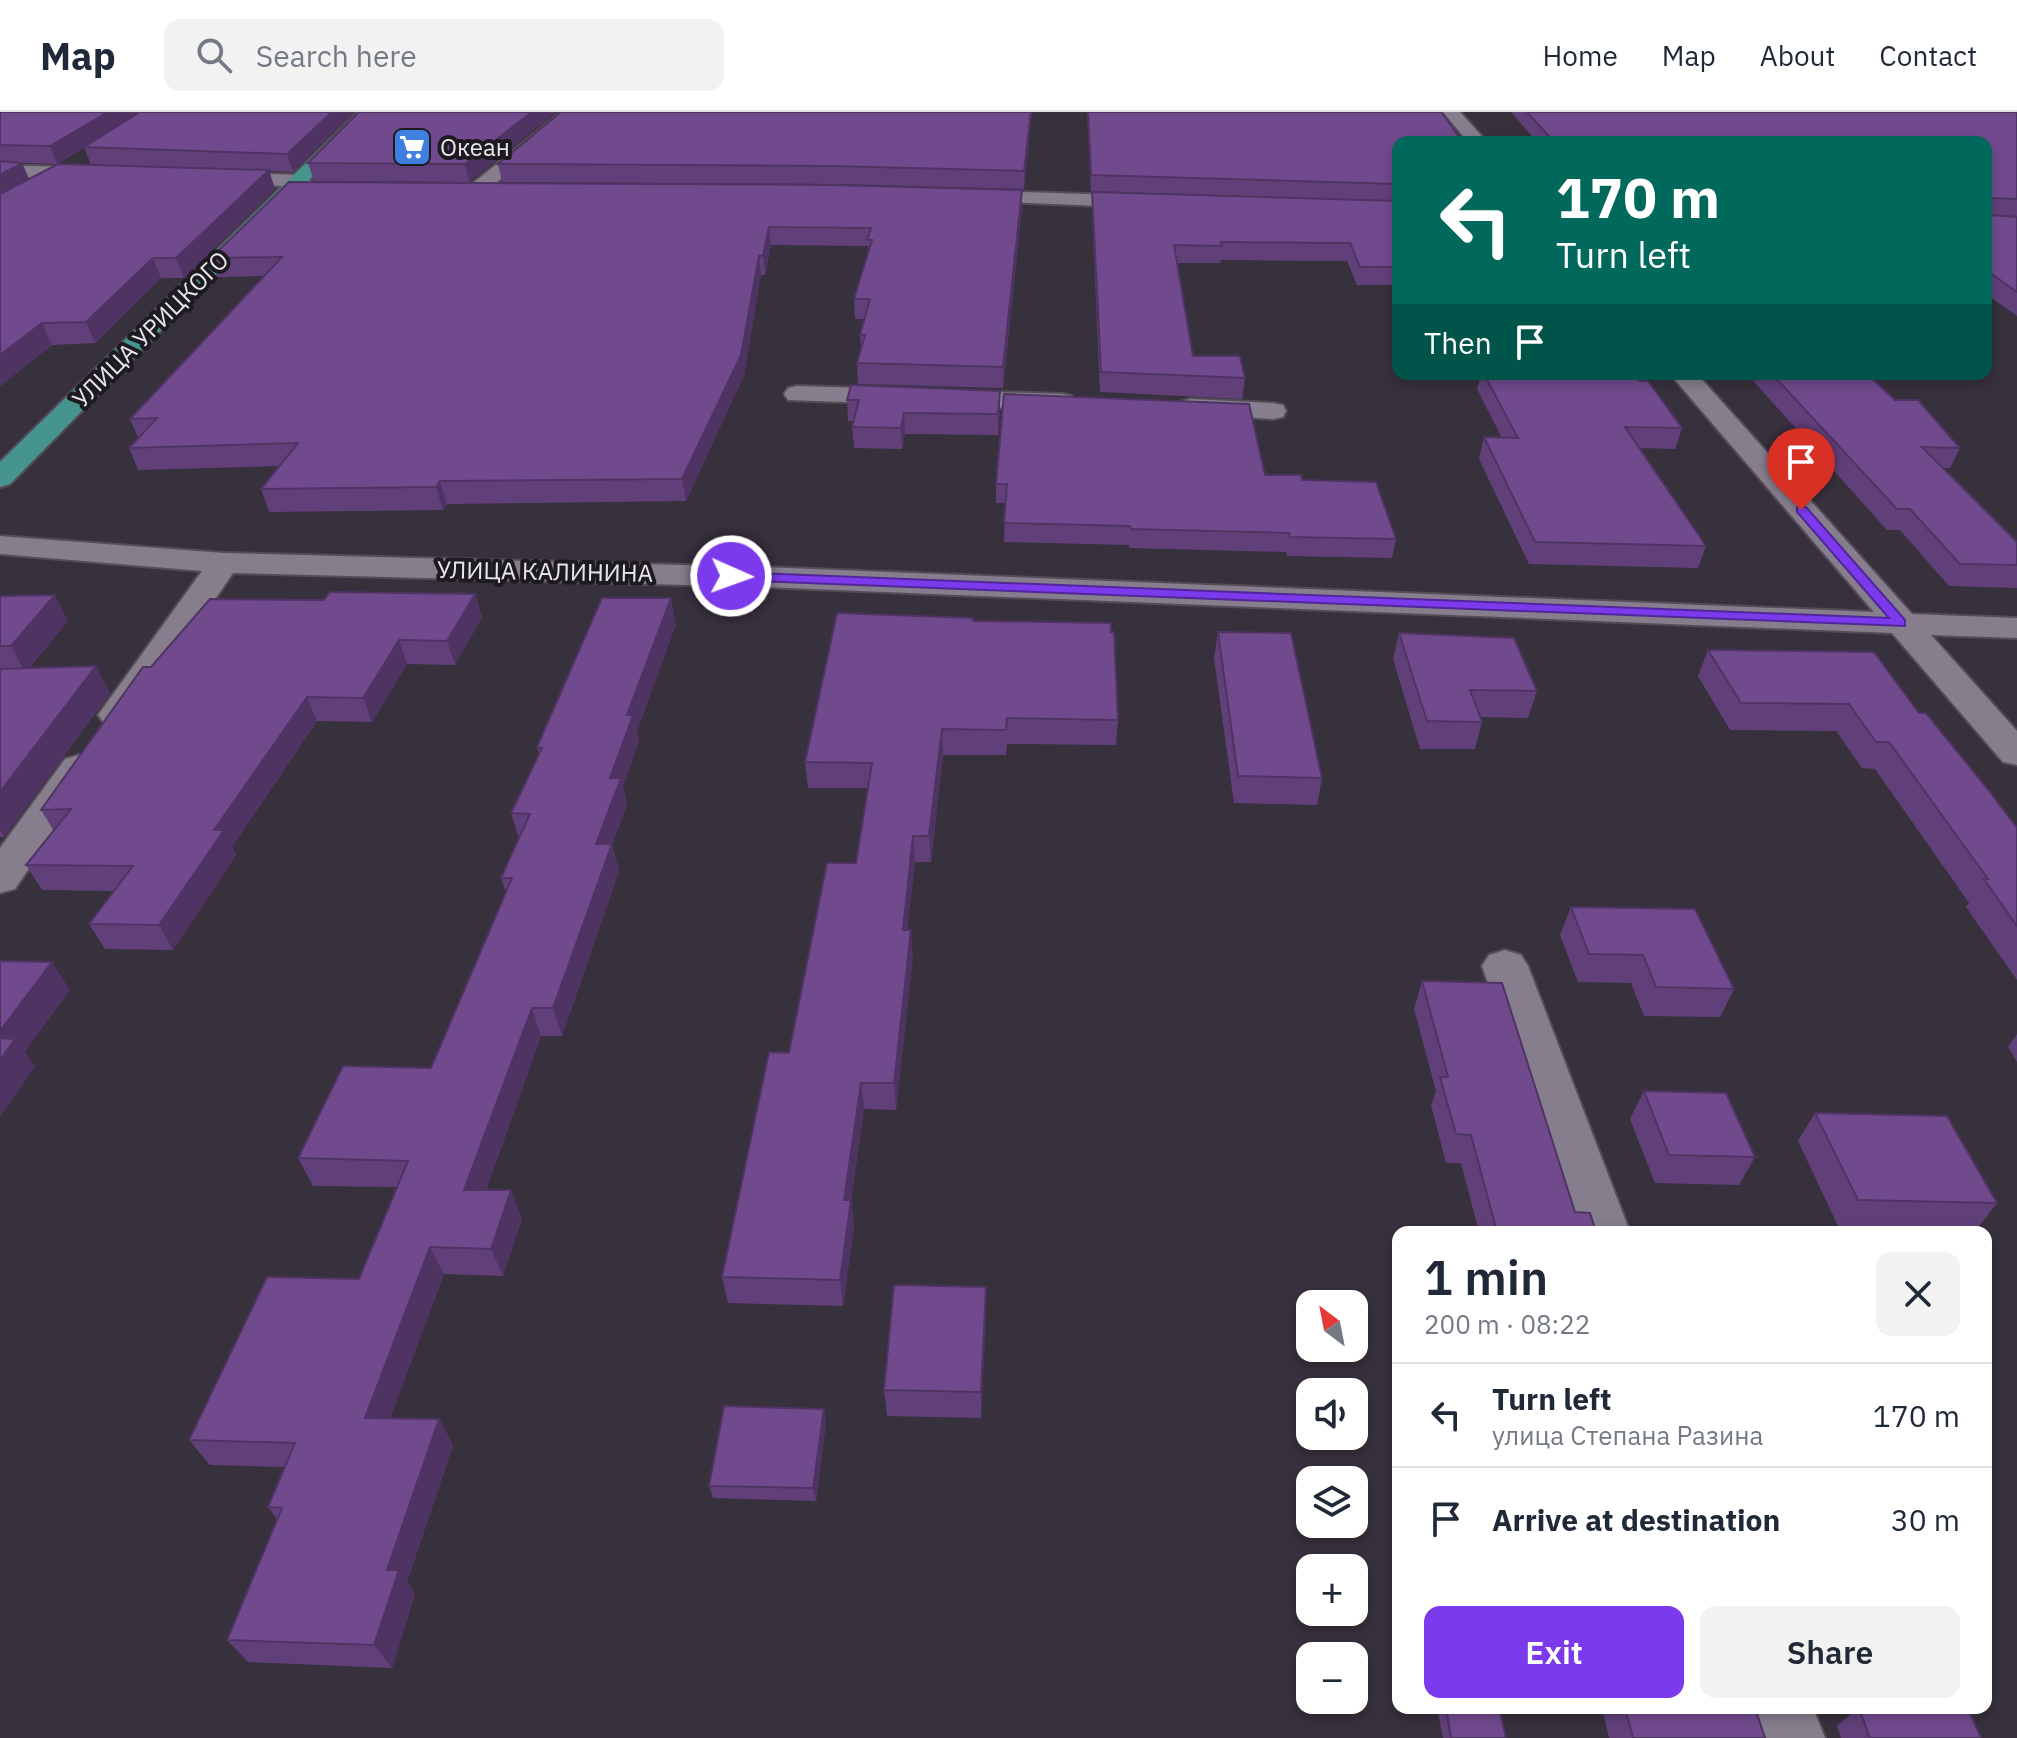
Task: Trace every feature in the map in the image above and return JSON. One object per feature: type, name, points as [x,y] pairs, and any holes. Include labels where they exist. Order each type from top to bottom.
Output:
[{"type":"main road","name":"УЛИЦА УРИЦКОГО","points":[[0,478],[305,187],[368,112]]},
{"type":"street","points":[[506,191],[467,191],[571,112]]},
{"type":"street","points":[[1451,112],[1473,136]]},
{"type":"street","points":[[36,188],[85,158]]},
{"type":"street","points":[[0,171],[120,175]]},
{"type":"street","points":[[196,177],[305,187]]},
{"type":"street","points":[[944,196],[1179,203]]},
{"type":"street","points":[[1688,380],[2017,754]]},
{"type":"street","points":[[797,394],[1090,403]]},
{"type":"street","points":[[1166,406],[1273,411]]},
{"type":"street","name":"УЛИЦА КАЛИНИНА","points":[[0,545],[224,563],[763,577],[2017,628]]},
{"type":"street","points":[[0,879],[224,563]]},
{"type":"street","points":[[1505,966],[1601,1226]]},
{"type":"street","points":[[1780,1714],[1789,1738]]},
{"type":"building","points":[[0,112],[108,112],[50,146],[0,145]]},
{"type":"building","points":[[140,112],[332,112],[287,154],[84,147]]},
{"type":"building","points":[[359,112],[532,112],[465,164],[308,163]]},
{"type":"building","points":[[561,112],[1031,112],[1024,171],[833,166],[498,164]]},
{"type":"building","points":[[1088,112],[1441,112],[1459,136],[1392,136],[1392,184],[1091,175]]},
{"type":"building","points":[[1527,112],[2017,112],[2017,199],[1992,199],[1992,136],[1549,136]]},
{"type":"building","points":[[0,161],[22,163],[0,175]]},
{"type":"building","points":[[58,164],[269,170],[176,258],[153,258],[86,322],[42,323],[0,355],[0,194]]},
{"type":"building","points":[[289,182],[833,185],[1022,190],[1003,367],[857,363],[865,335],[860,335],[870,299],[854,299],[872,240],[867,240],[871,228],[769,227],[763,256],[759,256],[741,355],[682,479],[440,481],[436,487],[261,489],[298,443],[129,448],[157,418],[130,419],[282,257],[211,258]]},
{"type":"building","points":[[1092,192],[1392,201],[1392,267],[1360,267],[1350,243],[1221,242],[1222,246],[1174,245],[1193,356],[1240,356],[1245,378],[1101,372]]},
{"type":"building","points":[[1992,215],[2017,217],[2017,292],[1992,274]]},
{"type":"building","points":[[1487,380],[1648,381],[1682,428],[1625,427],[1706,546],[1535,542],[1484,437],[1518,438]]},
{"type":"building","points":[[1778,380],[1873,380],[1895,400],[1918,400],[1960,448],[1922,447],[2017,542],[2017,565],[1960,564],[1910,509],[1897,509]]},
{"type":"building","points":[[851,385],[1000,391],[998,414],[904,413],[901,428],[852,427],[859,400],[847,400]]},
{"type":"building","points":[[1004,394],[1249,404],[1265,475],[1301,475],[1302,480],[1376,482],[1396,539],[1004,523],[1007,484],[996,484]]},
{"type":"building","points":[[330,592],[475,594],[447,641],[399,640],[363,698],[307,697],[214,830],[224,830],[159,925],[89,924],[133,866],[26,865],[71,809],[41,810],[143,667],[151,667],[210,599],[324,600]]},
{"type":"building","points":[[55,595],[11,646],[0,646],[0,596]]},
{"type":"building","points":[[602,598],[671,598],[627,715],[633,715],[610,778],[621,778],[596,844],[612,844],[553,1008],[532,1008],[464,1190],[511,1190],[491,1249],[430,1247],[365,1418],[439,1419],[387,1570],[399,1570],[374,1645],[227,1640],[282,1508],[268,1507],[295,1443],[189,1440],[267,1277],[359,1279],[408,1161],[298,1158],[343,1066],[431,1068],[512,878],[501,878],[530,814],[511,813],[542,748],[537,747]]},
{"type":"building","points":[[837,613],[973,618],[973,621],[1111,623],[1118,720],[1007,718],[1006,730],[942,729],[929,836],[913,836],[903,930],[911,930],[894,1083],[861,1083],[844,1200],[851,1200],[840,1280],[722,1277],[769,1052],[789,1053],[827,863],[856,863],[872,763],[805,762]]},
{"type":"building","points":[[1218,632],[1291,633],[1322,778],[1238,776]]},
{"type":"building","points":[[1399,633],[1514,638],[1537,691],[1470,690],[1482,722],[1427,721]]},
{"type":"building","points":[[1708,650],[1874,652],[1919,713],[1926,713],[2017,828],[2017,926],[1984,879],[1988,879],[1889,742],[1876,742],[1849,704],[1741,703]]},
{"type":"building","points":[[96,666],[0,792],[0,669]]},
{"type":"building","points":[[1571,907],[1695,909],[1734,989],[1656,987],[1643,955],[1589,954]]},
{"type":"building","points":[[0,961],[52,962],[0,1031]]},
{"type":"building","points":[[1422,981],[1502,983],[1575,1212],[1590,1213],[1594,1226],[1495,1226],[1471,1135],[1456,1134],[1440,1077],[1448,1077]]},
{"type":"building","points":[[0,1038],[15,1039],[0,1060]]},
{"type":"building","points":[[1644,1091],[1726,1093],[1755,1157],[1669,1155]]},
{"type":"building","points":[[1815,1113],[1947,1116],[1997,1203],[1858,1200]]},
{"type":"building","points":[[894,1285],[986,1287],[981,1392],[884,1390]]},
{"type":"building","points":[[724,1406],[824,1409],[813,1488],[709,1486]]},
{"type":"building","points":[[1447,1714],[1500,1714],[1506,1738],[1451,1738]]},
{"type":"building","points":[[1627,1714],[1757,1714],[1765,1738],[1633,1738]]},
{"type":"building","points":[[1861,1714],[1970,1714],[1981,1738],[1870,1738]]},
{"type":"place","name":"Океан","points":[[412,147]]},
{"type":"route","points":[[731,576],[1900,623],[1801,510]]}]
